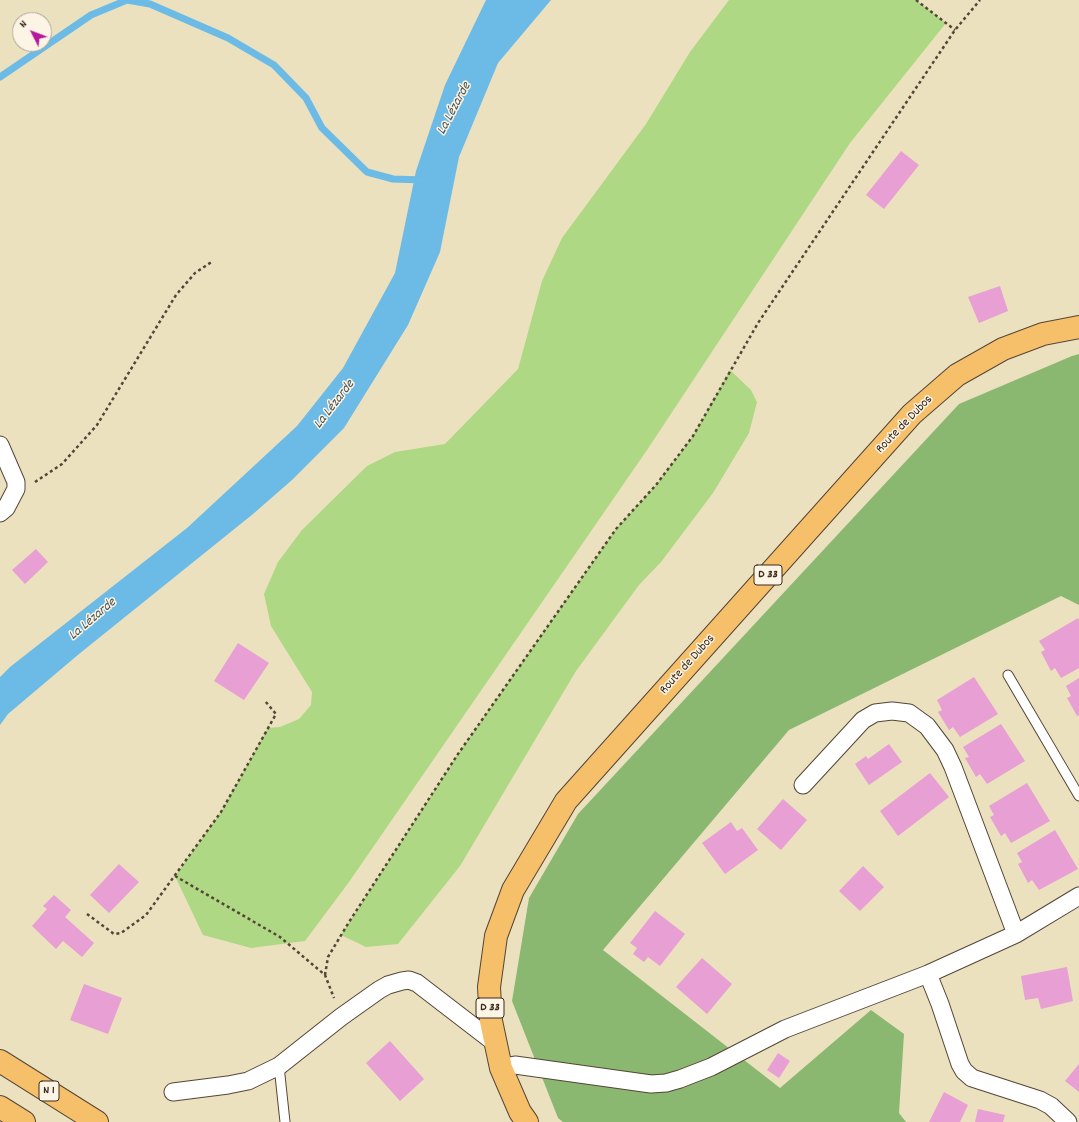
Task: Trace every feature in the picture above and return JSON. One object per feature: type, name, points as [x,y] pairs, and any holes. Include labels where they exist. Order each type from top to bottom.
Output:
[{"type":"main road","name":"Route de Dubos","points":[[527,1122],[520,1112],[501,1068],[490,1012],[489,987],[496,936],[514,890],[566,801],[912,414],[957,375],[1003,349],[1043,334],[1079,327]]},
{"type":"main road","name":"N 1","points":[[0,1061],[98,1122]]},
{"type":"main road","points":[[73,1106],[111,1122]]},
{"type":"main road","points":[[0,1107],[24,1122]]},
{"type":"main road","points":[[0,1111],[14,1122]]},
{"type":"street","points":[[0,445],[16,482],[16,489],[6,508],[0,513]]},
{"type":"street","points":[[803,785],[863,720],[876,713],[892,711],[909,713],[928,726],[945,750],[953,767],[1016,934]]},
{"type":"street","points":[[501,1068],[515,1065],[651,1084],[666,1083],[680,1079],[712,1068],[785,1029],[928,974],[1016,934],[1079,896]]},
{"type":"street","points":[[928,974],[940,1004],[957,1057],[964,1071],[972,1078],[1040,1100],[1051,1106],[1068,1122]]},
{"type":"street","points":[[173,1092],[248,1081],[279,1066],[341,1017],[379,990],[388,985],[409,980],[417,983],[495,1043]]},
{"type":"lane","points":[[1008,675],[1079,796]]},
{"type":"lane","points":[[279,1066],[285,1122]]},
{"type":"path","points":[[916,0],[955,30]]},
{"type":"path","points":[[325,975],[328,957],[349,922],[458,754],[616,529],[656,485],[693,436],[758,323],[955,30],[980,0]]},
{"type":"path","points":[[16,485],[37,482],[62,464],[97,425],[176,295],[195,273],[213,261]]},
{"type":"path","points":[[87,914],[114,934],[121,933],[146,915],[222,812],[276,714],[265,701]]},
{"type":"path","points":[[175,876],[280,937],[325,975],[341,1017]]},
{"type":"green space","points":[[729,0],[916,0],[946,23],[850,143],[647,450],[349,882],[305,941],[251,948],[203,935],[175,876],[221,812],[268,728],[280,727],[299,719],[311,705],[312,692],[271,626],[264,594],[278,562],[302,530],[367,466],[395,452],[445,444],[518,369],[542,281],[562,238],[646,124],[690,52]]},
{"type":"green space","points":[[1079,354],[1079,605],[1061,596],[789,730],[603,950],[780,1088],[871,1010],[904,1034],[899,1113],[906,1122],[563,1122],[558,1118],[512,1001],[529,898],[578,814],[959,404]]},
{"type":"green space","points":[[730,370],[751,390],[757,402],[749,433],[713,493],[661,562],[639,585],[576,671],[460,866],[398,944],[366,947],[341,935],[458,754],[616,529],[656,485],[693,436]]},
{"type":"water","name":"La Lézarde","points":[[486,0],[551,0],[498,63],[459,157],[440,252],[408,325],[344,428],[292,480],[253,514],[79,654],[8,714],[0,725],[0,677],[10,667],[187,528],[297,426],[343,368],[395,273],[416,171],[445,85]]},
{"type":"building","points":[[901,151],[919,165],[884,209],[866,195]]},
{"type":"building","points":[[1000,286],[1008,311],[979,323],[968,297]]},
{"type":"building","points":[[36,549],[48,562],[25,584],[12,570]]},
{"type":"building","points":[[1078,618],[1079,668],[1061,678],[1055,668],[1051,671],[1041,652],[1045,650],[1039,641]]},
{"type":"building","points":[[238,643],[269,663],[244,700],[214,681]]},
{"type":"building","points":[[974,677],[998,714],[960,737],[953,727],[949,730],[938,712],[942,710],[937,700]]},
{"type":"building","points":[[1079,678],[1079,715],[1077,716],[1067,698],[1071,696],[1066,686]]},
{"type":"building","points":[[1001,724],[1025,761],[987,784],[980,774],[976,777],[965,758],[969,757],[963,747]]},
{"type":"building","points":[[889,744],[902,762],[869,785],[855,764],[866,756],[868,759]]},
{"type":"building","points":[[930,773],[949,797],[898,836],[880,811]]},
{"type":"building","points":[[1027,783],[1050,821],[1011,843],[1005,833],[1001,836],[990,817],[994,815],[989,806]]},
{"type":"building","points":[[783,799],[807,820],[781,850],[757,829]]},
{"type":"building","points":[[731,822],[737,831],[742,828],[758,850],[725,874],[702,843]]},
{"type":"building","points":[[1055,830],[1078,869],[1039,890],[1032,880],[1028,883],[1018,864],[1022,862],[1017,853]]},
{"type":"building","points":[[119,864],[139,882],[109,913],[90,895]]},
{"type":"building","points":[[863,866],[884,887],[860,911],[839,891]]},
{"type":"building","points":[[54,895],[71,910],[65,917],[94,943],[82,957],[63,941],[56,949],[32,926],[47,909],[43,906]]},
{"type":"building","points":[[655,911],[685,934],[660,966],[648,957],[644,962],[633,954],[637,948],[630,943]]},
{"type":"building","points":[[702,958],[732,984],[707,1014],[676,987]]},
{"type":"building","points":[[1067,967],[1073,1001],[1041,1009],[1038,998],[1025,1000],[1021,976]]},
{"type":"building","points":[[84,984],[122,998],[108,1034],[70,1020]]},
{"type":"building","points":[[390,1041],[424,1079],[400,1101],[366,1063]]},
{"type":"building","points":[[778,1053],[790,1061],[779,1078],[767,1070]]},
{"type":"building","points":[[1079,1064],[1079,1092],[1065,1081]]},
{"type":"building","points":[[944,1092],[968,1105],[960,1122],[929,1122]]},
{"type":"building","points":[[978,1109],[1005,1115],[1003,1122],[975,1122]]},
{"type":"waterway","points":[[127,0],[150,4],[228,38],[274,65],[306,98],[322,128],[367,172],[393,179],[423,180]]},
{"type":"waterway","points":[[0,77],[91,15],[127,0]]}]
